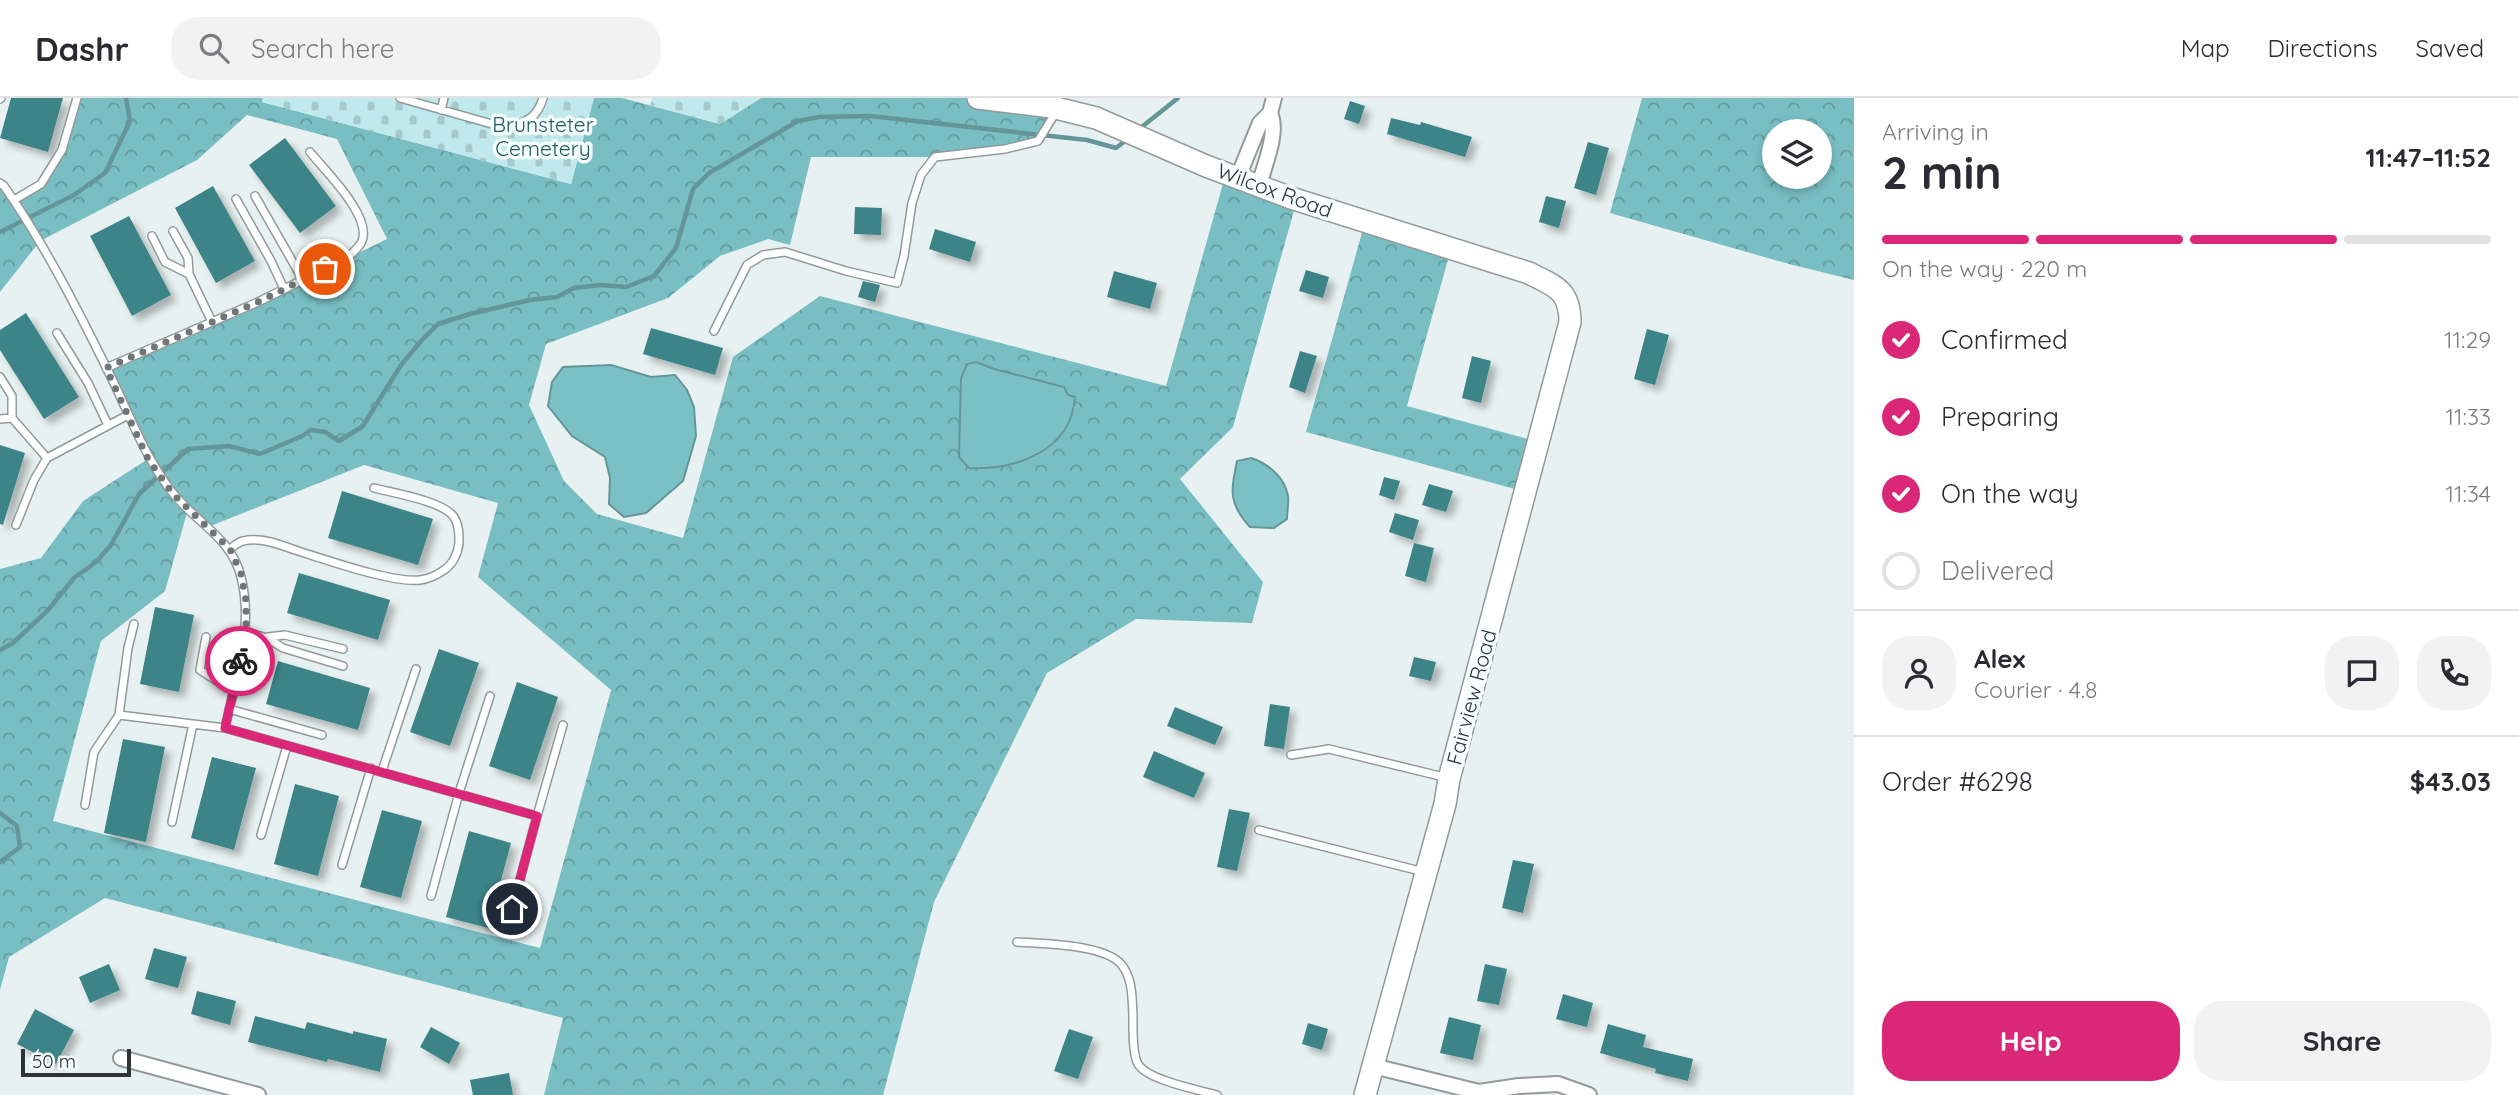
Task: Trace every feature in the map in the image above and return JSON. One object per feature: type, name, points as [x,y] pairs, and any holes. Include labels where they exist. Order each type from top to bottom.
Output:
[{"type":"street","name":"Wilcox Road","points":[[978,98],[1058,109],[1097,118],[1201,164],[1259,186],[1529,273],[1551,284],[1567,299]]},
{"type":"street","points":[[1238,177],[1260,123],[1270,113],[1275,98]]},
{"type":"street","points":[[1259,186],[1273,123],[1270,113]]},
{"type":"street","name":"Fairview Road","points":[[1365,1095],[1445,804],[1449,779],[1570,322],[1567,299]]},
{"type":"street","points":[[121,1058],[258,1095]]},
{"type":"street","points":[[1373,1066],[1479,1092],[1558,1084],[1589,1095]]},
{"type":"lane","points":[[14,200],[41,184],[62,150],[77,98]]},
{"type":"lane","points":[[400,98],[499,126],[525,123],[534,116],[543,98]]},
{"type":"lane","points":[[441,110],[444,98]]},
{"type":"lane","points":[[714,331],[747,265],[763,255],[785,252],[897,283],[912,203],[921,175],[935,157],[1005,149],[1038,141],[1058,109]]},
{"type":"lane","points":[[106,368],[347,258],[362,240],[363,228],[356,209],[310,152]]},
{"type":"lane","points":[[0,183],[32,225],[106,368],[148,459],[173,494],[230,549],[241,574],[246,601],[246,632],[225,728]]},
{"type":"lane","points":[[255,195],[303,280]]},
{"type":"lane","points":[[236,199],[284,289]]},
{"type":"lane","points":[[173,231],[188,258],[189,274],[212,321]]},
{"type":"lane","points":[[152,236],[165,262],[189,274]]},
{"type":"lane","points":[[57,333],[88,383],[108,425]]},
{"type":"lane","points":[[0,377],[12,396],[12,418],[47,458]]},
{"type":"lane","points":[[16,525],[34,480],[47,458],[128,415]]},
{"type":"lane","points":[[0,419],[12,418]]},
{"type":"lane","points":[[230,549],[240,541],[256,539],[341,564],[393,577],[419,580],[435,576],[449,566],[458,550],[459,532],[454,517],[447,510],[432,504],[374,488]]},
{"type":"lane","points":[[85,805],[93,752],[119,715],[134,624]]},
{"type":"lane","points":[[246,632],[267,638],[283,648],[343,666]]},
{"type":"lane","points":[[267,638],[285,635],[343,649]]},
{"type":"lane","points":[[206,637],[200,670],[233,691]]},
{"type":"lane","points":[[382,771],[416,669]]},
{"type":"lane","points":[[431,896],[459,793],[490,696]]},
{"type":"lane","points":[[229,709],[322,735]]},
{"type":"lane","points":[[119,715],[225,728],[537,816]]},
{"type":"lane","points":[[172,822],[193,724]]},
{"type":"lane","points":[[512,909],[564,725]]},
{"type":"lane","points":[[261,835],[288,746]]},
{"type":"lane","points":[[1291,755],[1329,749],[1449,779]]},
{"type":"lane","points":[[342,865],[371,768]]},
{"type":"lane","points":[[1259,830],[1426,872]]},
{"type":"lane","points":[[1017,942],[1104,953],[1121,964],[1132,986],[1133,1037],[1137,1064],[1149,1074],[1217,1095]]},
{"type":"green space","points":[[77,98],[263,98],[262,102],[571,184],[594,98],[622,98],[720,124],[761,98],[978,98],[1058,109],[1038,141],[935,157],[811,157],[790,245],[768,239],[720,256],[668,298],[546,344],[529,405],[564,481],[597,514],[683,538],[733,357],[820,296],[1166,386],[1226,173],[1297,200],[1233,427],[1180,479],[1263,582],[1252,623],[1136,619],[1047,673],[934,902],[883,1095],[544,1095],[563,1018],[105,898],[9,957],[0,990],[0,569],[41,558],[83,501],[148,459],[106,368],[258,302],[387,239],[337,139],[247,115],[197,160],[40,241],[0,292],[0,183],[14,200],[41,184],[62,150]],"holes":[[[976,362],[1064,387],[1075,407],[1056,441],[1037,455],[1016,464],[969,468],[959,457],[961,379]],[[364,465],[498,503],[478,577],[611,690],[540,948],[53,821],[101,641],[165,591],[188,509],[208,527]]]},
{"type":"green space","name":"Brunsteter Cemetery","points":[[263,98],[594,98],[571,184],[262,102]]},
{"type":"green space","points":[[652,98],[761,98],[720,124],[650,105]]},
{"type":"green space","points":[[1642,98],[1854,98],[1854,280],[1610,213]]},
{"type":"green space","points":[[1365,222],[1451,249],[1407,406],[1539,442],[1526,492],[1306,432]]},
{"type":"shaded area","points":[[976,362],[1064,387],[1068,395],[1075,397],[1071,416],[1063,432],[1052,444],[1022,461],[987,468],[969,468],[959,457],[961,378],[967,364]]},
{"type":"shaded area","points":[[611,365],[651,377],[675,375],[687,390],[694,407],[696,436],[683,481],[646,513],[624,517],[609,504],[610,478],[605,457],[572,436],[548,406],[552,382],[563,367]]},
{"type":"shaded area","points":[[1251,458],[1274,472],[1286,489],[1287,519],[1274,528],[1250,527],[1235,503],[1233,481],[1237,461]]},
{"type":"building","points":[[11,98],[63,98],[48,152],[0,138]]},
{"type":"building","points":[[1350,101],[1365,106],[1359,124],[1344,119]]},
{"type":"building","points":[[1391,118],[1420,125],[1421,122],[1472,137],[1465,157],[1387,134]]},
{"type":"building","points":[[285,138],[336,206],[300,233],[249,165]]},
{"type":"building","points":[[1588,142],[1609,148],[1596,195],[1574,188]]},
{"type":"building","points":[[213,186],[255,261],[216,283],[175,208]]},
{"type":"building","points":[[1546,196],[1566,201],[1559,228],[1539,222]]},
{"type":"building","points":[[855,207],[882,208],[881,235],[854,234]]},
{"type":"building","points":[[129,216],[171,295],[132,316],[90,236]]},
{"type":"building","points":[[935,229],[976,242],[970,262],[929,249]]},
{"type":"building","points":[[1306,270],[1329,277],[1323,298],[1299,291]]},
{"type":"building","points":[[1114,271],[1157,283],[1150,309],[1107,297]]},
{"type":"building","points":[[863,281],[880,285],[875,302],[858,297]]},
{"type":"building","points":[[26,313],[79,397],[44,419],[0,350],[0,330]]},
{"type":"building","points":[[651,328],[723,348],[715,375],[643,354]]},
{"type":"building","points":[[1647,329],[1669,335],[1655,385],[1634,379]]},
{"type":"building","points":[[1300,351],[1317,356],[1305,393],[1289,387]]},
{"type":"building","points":[[1472,356],[1491,361],[1481,403],[1462,398]]},
{"type":"building","points":[[0,445],[25,453],[3,525],[0,524]]},
{"type":"building","points":[[1384,477],[1400,481],[1394,500],[1379,495]]},
{"type":"building","points":[[1429,484],[1453,491],[1446,512],[1422,505]]},
{"type":"building","points":[[342,491],[433,519],[418,565],[328,538]]},
{"type":"building","points":[[1395,513],[1419,520],[1413,540],[1389,532]]},
{"type":"building","points":[[1414,543],[1434,548],[1426,582],[1405,576]]},
{"type":"building","points":[[299,573],[390,600],[378,640],[287,613]]},
{"type":"building","points":[[155,607],[194,615],[179,692],[140,684]]},
{"type":"building","points":[[439,649],[479,663],[450,746],[410,732]]},
{"type":"building","points":[[1414,657],[1436,662],[1431,681],[1409,676]]},
{"type":"building","points":[[278,661],[370,688],[358,730],[266,704]]},
{"type":"building","points":[[517,682],[558,697],[530,780],[489,766]]},
{"type":"building","points":[[1270,704],[1290,707],[1284,749],[1264,746]]},
{"type":"building","points":[[1175,707],[1223,727],[1215,745],[1167,726]]},
{"type":"building","points":[[123,739],[165,747],[146,842],[104,833]]},
{"type":"building","points":[[1154,751],[1205,773],[1194,798],[1143,777]]},
{"type":"building","points":[[212,757],[256,768],[234,850],[191,838]]},
{"type":"building","points":[[295,784],[339,796],[318,876],[274,864]]},
{"type":"building","points":[[1229,809],[1250,813],[1237,871],[1217,867]]},
{"type":"building","points":[[382,810],[422,821],[401,898],[360,887]]},
{"type":"building","points":[[469,831],[511,843],[488,928],[446,917]]},
{"type":"building","points":[[1513,860],[1534,864],[1523,913],[1502,908]]},
{"type":"building","points":[[154,948],[187,957],[178,988],[145,979]]},
{"type":"building","points":[[109,964],[120,990],[90,1003],[79,977]]},
{"type":"building","points":[[1485,964],[1507,969],[1499,1005],[1477,1001]]},
{"type":"building","points":[[197,991],[236,1001],[230,1025],[191,1014]]},
{"type":"building","points":[[1563,994],[1593,1003],[1587,1027],[1556,1019]]},
{"type":"building","points":[[35,1009],[74,1030],[56,1064],[17,1044]]},
{"type":"building","points":[[255,1016],[305,1029],[307,1022],[353,1034],[353,1031],[387,1039],[380,1072],[248,1042]]},
{"type":"building","points":[[1449,1017],[1481,1025],[1473,1060],[1440,1053]]},
{"type":"building","points":[[1308,1023],[1328,1029],[1322,1050],[1302,1044]]},
{"type":"building","points":[[1608,1024],[1646,1035],[1643,1047],[1693,1059],[1688,1081],[1655,1073],[1656,1069],[1600,1053]]},
{"type":"building","points":[[431,1027],[460,1043],[449,1064],[420,1047]]},
{"type":"building","points":[[1069,1029],[1093,1037],[1078,1079],[1054,1071]]},
{"type":"building","points":[[509,1073],[513,1095],[473,1095],[470,1080]]},
{"type":"waterway","points":[[0,232],[74,195],[105,173],[130,121],[126,98]]},
{"type":"waterway","points":[[1138,130],[1178,98]]},
{"type":"waterway","points":[[0,650],[13,643],[48,610],[74,578],[96,562],[111,545],[139,494],[188,449],[229,446],[260,454],[311,430],[325,432],[339,441],[363,426],[401,365],[438,324],[530,300],[557,297],[574,288],[601,285],[626,287],[654,276],[676,248],[693,189],[709,173],[798,121],[819,117],[870,116],[1087,140],[1116,148],[1129,138]]},
{"type":"waterway","points":[[0,813],[17,826],[20,847],[0,862]]},
{"type":"way so far","points":[[240,661],[246,632],[246,601],[241,574],[230,549],[173,494],[148,459],[106,368],[258,302],[325,269]]},
{"type":"route","points":[[240,661],[225,728],[537,816],[512,909]]}]
